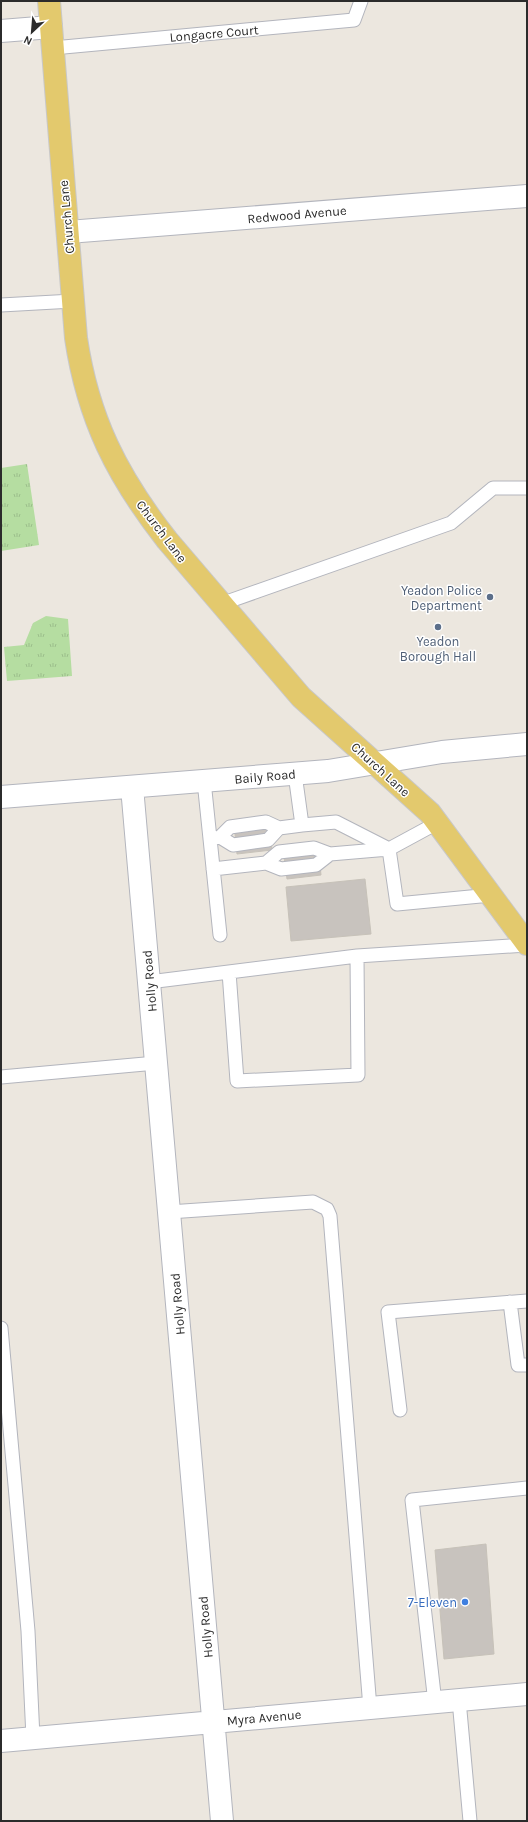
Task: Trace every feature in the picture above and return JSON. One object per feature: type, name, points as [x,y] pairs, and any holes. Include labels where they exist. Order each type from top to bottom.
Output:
[{"type":"main road","name":"Church Lane","points":[[49,1],[80,365],[87,392],[106,445],[119,470],[149,516],[221,604],[301,697],[430,813],[527,944]]},
{"type":"street","points":[[1,31],[52,38]]},
{"type":"street","name":"Redwood Avenue","points":[[68,232],[527,196]]},
{"type":"street","name":"Baily Road","points":[[1,797],[328,771],[442,752],[527,744]]},
{"type":"street","name":"Holly Road","points":[[132,787],[222,1821]]},
{"type":"street","name":"Myra Avenue","points":[[1,1741],[527,1694]]},
{"type":"lane","name":"Longacre Court","points":[[52,38],[354,20],[361,1]]},
{"type":"lane","points":[[1,306],[74,301]]},
{"type":"lane","points":[[221,604],[451,523],[493,488],[527,488]]},
{"type":"lane","points":[[295,774],[302,825]]},
{"type":"lane","points":[[204,781],[215,838],[213,869],[220,935]]},
{"type":"lane","points":[[215,838],[230,827],[266,822],[279,828],[336,822],[390,849]]},
{"type":"lane","points":[[213,869],[266,863],[281,869],[316,865],[330,854],[390,849],[437,823]]},
{"type":"lane","points":[[215,838],[233,845],[268,840],[279,828]]},
{"type":"lane","points":[[390,849],[397,904],[490,895]]},
{"type":"lane","points":[[149,982],[357,956],[527,944]]},
{"type":"lane","points":[[229,972],[237,1081],[358,1075],[357,956]]},
{"type":"lane","points":[[1,1076],[156,1063]]},
{"type":"lane","points":[[169,1212],[313,1202],[327,1209],[330,1216],[370,1708]]},
{"type":"lane","points":[[400,1410],[388,1312],[527,1301]]},
{"type":"lane","points":[[510,1302],[518,1365],[527,1365]]},
{"type":"lane","points":[[1,1328],[28,1631],[33,1738]]},
{"type":"lane","points":[[434,1703],[412,1500],[527,1488]]},
{"type":"lane","points":[[459,1700],[470,1821]]},
{"type":"green space","points":[[27,464],[39,545],[1,551],[1,468]]},
{"type":"green space","points":[[46,616],[68,619],[72,676],[7,681],[4,647],[24,645],[33,623]]},
{"type":"building","points":[[269,820],[272,850],[237,854],[234,824]]},
{"type":"building","points":[[318,846],[321,875],[287,879],[283,850]]},
{"type":"building","points":[[365,879],[371,934],[291,941],[286,887]]},
{"type":"building","name":"7-Eleven","points":[[486,1544],[494,1654],[444,1659],[435,1550]]},
{"type":"place","name":"Yeadon Police Department","points":[[490,597]]},
{"type":"place","name":"Yeadon Borough Hall","points":[[438,627]]},
{"type":"place","name":"7-Eleven","points":[[465,1602]]}]
